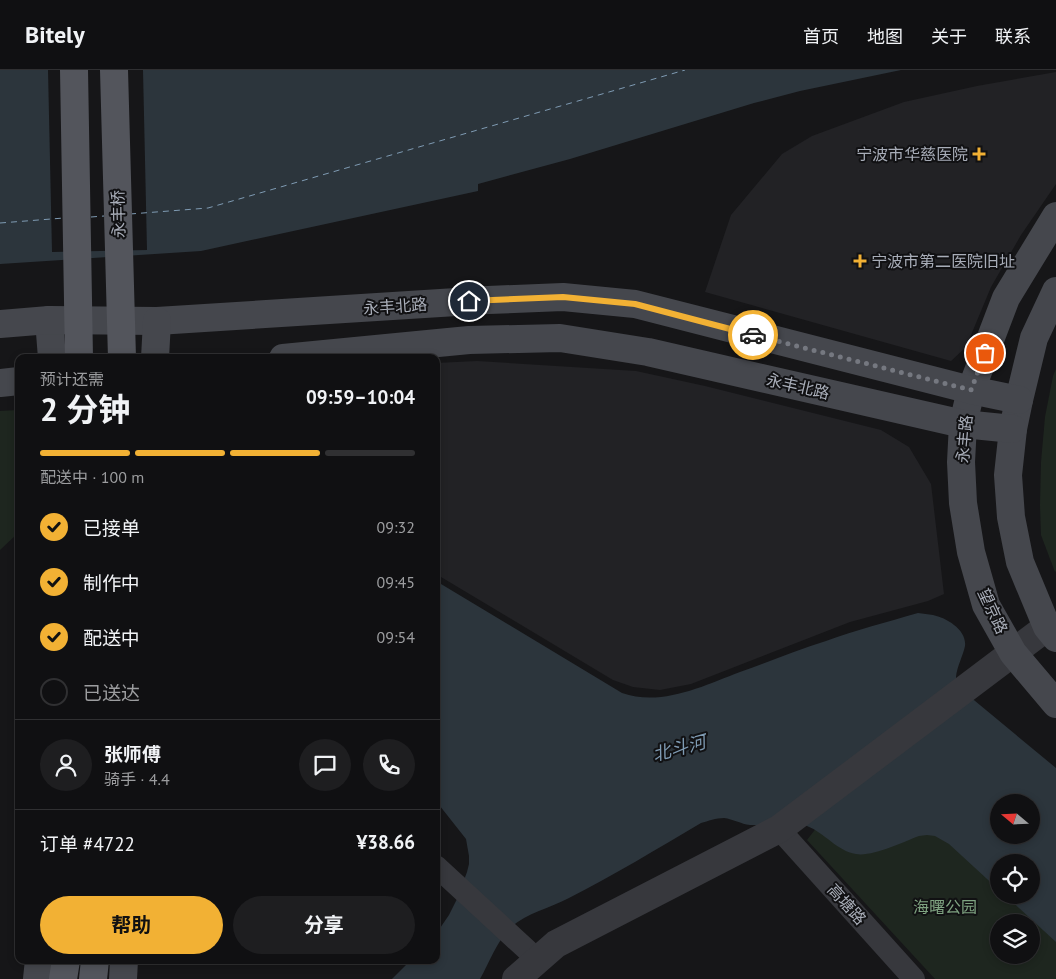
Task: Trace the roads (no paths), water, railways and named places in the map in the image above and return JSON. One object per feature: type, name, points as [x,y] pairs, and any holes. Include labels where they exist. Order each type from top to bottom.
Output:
[{"type":"main road","points":[[74,70],[79,354]]},
{"type":"main road","name":"永丰桥","points":[[114,70],[122,354]]},
{"type":"main road","name":"永丰路","points":[[963,503],[961,462],[963,424],[971,390],[1006,298],[1056,216]]},
{"type":"main road","points":[[1052,632],[1020,562],[1011,516],[1008,475],[1018,400],[1034,338],[1056,291]]},
{"type":"main road","name":"永丰北路","points":[[0,324],[49,320],[157,321],[563,297],[635,304],[971,390],[1018,400]]},
{"type":"main road","points":[[49,320],[52,354]]},
{"type":"main road","points":[[155,354],[157,321]]},
{"type":"main road","name":"永丰北路","points":[[324,354],[469,340],[560,338],[648,352],[963,424],[1013,429]]},
{"type":"main road","points":[[0,383],[15,381]]},
{"type":"main road","name":"望京路","points":[[963,503],[971,552],[986,605],[1013,653],[1056,704]]},
{"type":"main road","points":[[37,979],[39,964]]},
{"type":"main road","points":[[63,979],[65,964]]},
{"type":"main road","points":[[93,979],[95,964]]},
{"type":"main road","points":[[123,979],[124,964]]},
{"type":"street","points":[[516,979],[556,944],[780,829],[1013,653],[1052,632]]},
{"type":"street","name":"高塘路","points":[[780,829],[914,979]]},
{"type":"street","points":[[441,870],[538,960]]},
{"type":"water","points":[[0,70],[901,70],[800,91],[754,103],[570,159],[478,184],[478,191],[201,251],[0,264]]},
{"type":"water","name":"北斗河","points":[[440,583],[622,693],[652,698],[682,693],[804,648],[860,630],[918,613],[933,615],[950,622],[959,630],[965,640],[956,677],[957,683],[963,691],[1056,768],[1056,942],[1040,927],[1040,914],[1026,914],[1015,904],[1040,904],[1040,854],[990,854],[990,882],[949,844],[935,836],[919,836],[879,851],[856,854],[843,849],[813,829],[801,824],[750,825],[721,818],[701,823],[562,902],[531,914],[517,922],[502,938],[480,979],[392,979],[407,964],[440,964],[440,928],[457,899],[467,872],[469,856],[466,839],[440,806]]},
{"type":"place","name":"宁波市华慈医院","points":[[979,154]]},
{"type":"place","name":"宁波市第二医院旧址","points":[[860,261]]},
{"type":"park label","name":"海曙公园","points":[[945,907]]}]
